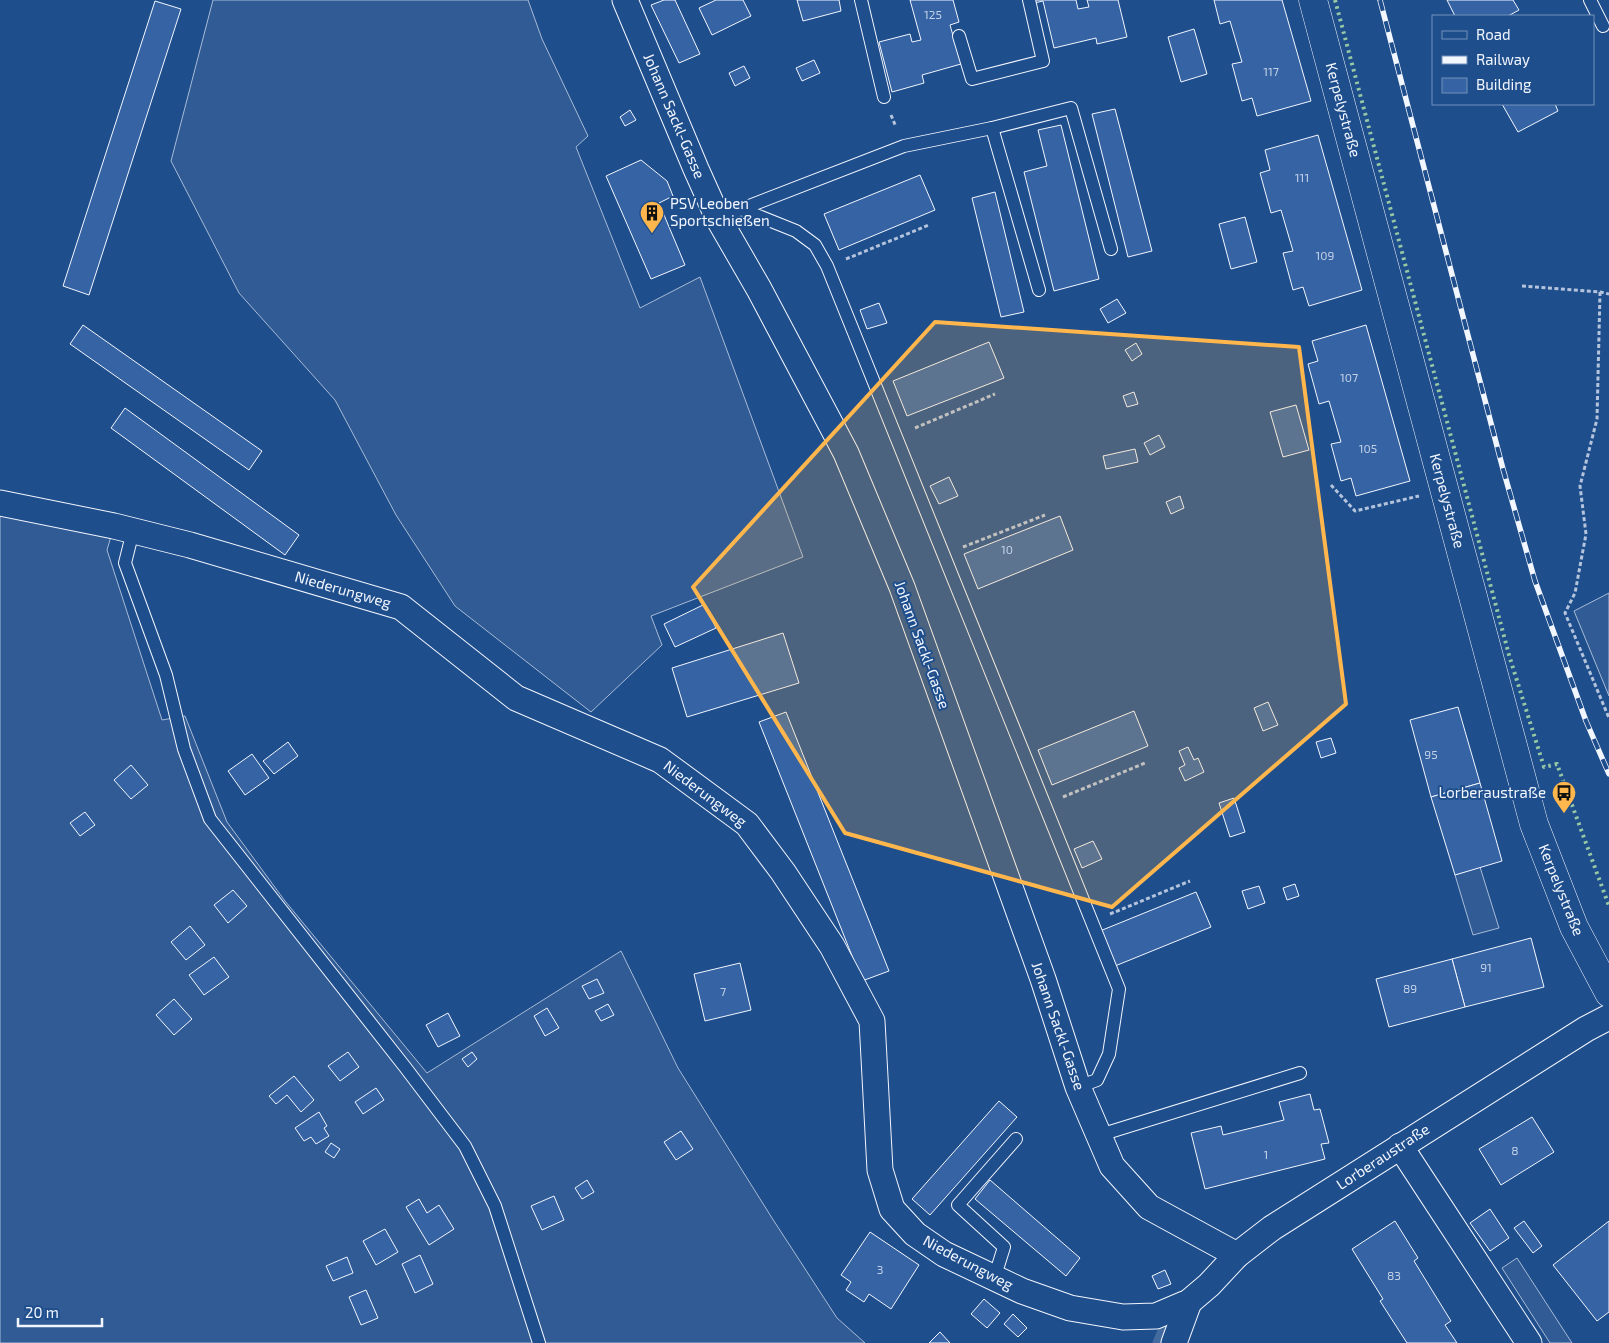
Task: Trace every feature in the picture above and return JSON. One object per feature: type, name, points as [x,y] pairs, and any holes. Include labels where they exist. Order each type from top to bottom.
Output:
[{"type":"main road","name":"Kerpelystraße","points":[[1313,0],[1534,824],[1574,927],[1609,992]]},
{"type":"street","name":"Johann Sackl-Gasse","points":[[625,0],[696,169],[729,214],[759,289],[846,453],[902,587],[1039,970],[1078,1087],[1112,1166],[1149,1206],[1237,1255]]},
{"type":"street","name":"Niederungweg","points":[[0,503],[190,545],[400,607],[516,698],[660,760],[747,824],[783,872],[832,946],[872,1020],[880,1170],[892,1209],[915,1234],[944,1254],[994,1279],[1070,1308],[1123,1316],[1156,1316],[1189,1302],[1209,1285],[1237,1255]]},
{"type":"street","name":"Lorberaustraße","points":[[1237,1255],[1272,1228],[1609,1016]]},
{"type":"street","points":[[1400,1146],[1529,1343]]},
{"type":"street","name":"Niederungweg","points":[[1174,1343],[1189,1302]]},
{"type":"lane","points":[[862,0],[884,97]]},
{"type":"lane","points":[[959,36],[972,79],[1043,61],[1029,0]]},
{"type":"lane","points":[[1590,0],[1603,26]]},
{"type":"lane","points":[[729,214],[904,146],[992,128],[1071,108],[1111,249]]},
{"type":"lane","points":[[992,128],[1039,290]]},
{"type":"lane","points":[[729,214],[796,231],[815,245],[827,266],[1118,989],[1109,1054],[1097,1080],[1078,1087]]},
{"type":"lane","points":[[133,531],[125,563],[166,675],[184,749],[210,819],[465,1146],[495,1206],[539,1343]]},
{"type":"lane","points":[[1100,1136],[1300,1074]]},
{"type":"lane","points":[[994,1279],[1004,1247],[958,1205],[1016,1139]]},
{"type":"path","points":[[884,97],[904,146]]},
{"type":"path","points":[[827,266],[930,225]]},
{"type":"path","points":[[1522,286],[1609,294]]},
{"type":"path","points":[[1600,292],[1597,419],[1580,486],[1586,534],[1575,593],[1565,613],[1609,718]]},
{"type":"path","points":[[896,437],[994,394]]},
{"type":"path","points":[[1331,485],[1355,511],[1444,491]]},
{"type":"path","points":[[944,554],[1045,515]]},
{"type":"path","points":[[1044,805],[1145,764]]},
{"type":"path","points":[[1091,922],[1190,881]]},
{"type":"highlighted area","points":[[935,322],[1299,347],[1346,704],[1112,907],[845,833],[693,587]]},
{"type":"shaded area","points":[[213,0],[528,0],[542,39],[588,136],[576,147],[640,308],[700,277],[803,557],[651,616],[662,645],[591,712],[455,606],[396,515],[335,400],[239,293],[171,161]]},
{"type":"shaded area","points":[[0,503],[114,526],[107,550],[162,720],[185,716],[227,822],[285,901],[427,1073],[621,951],[678,1068],[837,1318],[865,1343],[0,1343]]},
{"type":"shaded area","points":[[1609,593],[1609,696],[1574,611]]},
{"type":"shaded area","points":[[1480,867],[1499,928],[1473,935],[1455,875]]},
{"type":"shaded area","points":[[1517,1258],[1572,1343],[1550,1343],[1502,1268]]},
{"type":"building","points":[[664,0],[675,0],[700,54],[679,63],[651,5]]},
{"type":"building","points":[[716,0],[743,0],[751,16],[712,35],[699,8]]},
{"type":"building","points":[[797,0],[839,0],[841,11],[803,21]]},
{"type":"building","points":[[910,0],[953,0],[959,22],[950,25],[961,64],[922,75],[924,83],[892,92],[879,42],[910,34],[912,42],[921,40]]},
{"type":"building","points":[[1034,0],[1076,0],[1078,9],[1089,7],[1087,0],[1118,0],[1127,37],[1097,44],[1096,38],[1054,48],[1043,1],[1034,3]]},
{"type":"building","points":[[1214,0],[1282,0],[1311,101],[1257,116],[1252,98],[1242,101],[1232,64],[1242,62],[1230,21],[1220,24]]},
{"type":"building","points":[[1447,0],[1513,0],[1519,10],[1510,15],[1454,15]]},
{"type":"building","points":[[155,1],[181,9],[89,295],[63,286]]},
{"type":"building","points":[[1194,29],[1207,74],[1181,82],[1168,37]]},
{"type":"building","points":[[814,60],[820,73],[802,81],[796,68]]},
{"type":"building","points":[[744,66],[750,78],[735,86],[729,73]]},
{"type":"building","points":[[1503,105],[1555,105],[1558,111],[1518,132]]},
{"type":"building","points":[[1115,109],[1152,251],[1128,257],[1092,114]]},
{"type":"building","points":[[630,110],[636,120],[625,126],[620,117]]},
{"type":"building","points":[[1061,125],[1099,279],[1054,291],[1024,172],[1047,166],[1038,130]]},
{"type":"building","points":[[1318,135],[1362,290],[1309,306],[1303,287],[1293,290],[1283,253],[1293,251],[1281,210],[1271,213],[1260,173],[1270,170],[1265,150]]},
{"type":"building","name":"PSV Leoben Sportschießen","points":[[641,160],[667,181],[673,196],[659,203],[685,265],[651,279],[606,176]]},
{"type":"building","points":[[920,175],[935,210],[839,250],[824,214]]},
{"type":"building","points":[[995,192],[1024,312],[1001,317],[972,198]]},
{"type":"building","points":[[1245,217],[1257,262],[1231,269],[1219,224]]},
{"type":"building","points":[[1117,299],[1126,313],[1108,323],[1100,309]]},
{"type":"building","points":[[879,303],[887,323],[867,329],[860,310]]},
{"type":"building","points":[[83,325],[262,451],[249,470],[70,344]]},
{"type":"building","points":[[1366,325],[1410,481],[1356,496],[1351,478],[1341,481],[1331,444],[1341,442],[1329,401],[1319,404],[1308,364],[1318,361],[1312,341]]},
{"type":"building","points":[[989,342],[1004,378],[907,416],[893,381]]},
{"type":"building","points":[[1136,343],[1142,354],[1132,361],[1125,350]]},
{"type":"building","points":[[1134,392],[1138,404],[1127,407],[1123,396]]},
{"type":"building","points":[[1296,405],[1309,450],[1283,457],[1270,412]]},
{"type":"building","points":[[125,408],[299,535],[285,555],[111,428]]},
{"type":"building","points":[[1159,435],[1165,447],[1150,455],[1144,443]]},
{"type":"building","points":[[1135,449],[1138,462],[1106,469],[1103,456]]},
{"type":"building","points":[[949,477],[958,496],[939,504],[930,486]]},
{"type":"building","points":[[1180,496],[1184,508],[1171,514],[1166,502]]},
{"type":"building","points":[[1060,516],[1073,550],[978,589],[964,554]]},
{"type":"building","points":[[705,604],[716,628],[675,647],[664,624]]},
{"type":"building","points":[[783,633],[799,683],[687,717],[672,668]]},
{"type":"building","points":[[1268,702],[1278,725],[1263,731],[1254,708]]},
{"type":"building","points":[[1458,707],[1480,783],[1431,797],[1410,720]]},
{"type":"building","points":[[1134,711],[1148,746],[1052,785],[1038,750]]},
{"type":"building","points":[[786,712],[889,971],[862,981],[759,722]]},
{"type":"building","points":[[1331,738],[1336,753],[1321,758],[1316,742]]},
{"type":"building","points":[[288,742],[298,756],[274,774],[263,761]]},
{"type":"building","points":[[1188,747],[1194,760],[1198,758],[1204,772],[1185,781],[1179,768],[1185,765],[1179,751]]},
{"type":"building","points":[[252,754],[269,778],[245,795],[228,771]]},
{"type":"building","points":[[131,765],[148,785],[131,799],[114,780]]},
{"type":"building","points":[[1480,783],[1502,861],[1455,875],[1431,797]]},
{"type":"building","points":[[1234,798],[1245,832],[1230,837],[1219,803]]},
{"type":"building","points":[[85,812],[95,825],[80,836],[70,823]]},
{"type":"building","points":[[1093,841],[1102,859],[1082,868],[1074,849]]},
{"type":"building","points":[[1295,884],[1299,896],[1287,900],[1283,888]]},
{"type":"building","points":[[1259,886],[1265,903],[1248,909],[1242,891]]},
{"type":"building","points":[[233,890],[247,906],[228,923],[214,905]]},
{"type":"building","points":[[1196,892],[1211,927],[1115,966],[1100,931]]},
{"type":"building","points":[[190,926],[205,945],[186,960],[171,942]]},
{"type":"building","points":[[1531,938],[1544,987],[1465,1007],[1452,959]]},
{"type":"building","points":[[214,957],[229,977],[204,995],[189,975]]},
{"type":"building","points":[[1452,959],[1465,1007],[1389,1027],[1376,979]]},
{"type":"building","points":[[740,963],[751,1010],[705,1021],[694,974]]},
{"type":"building","points":[[597,979],[604,993],[589,999],[582,986]]},
{"type":"building","points":[[174,999],[192,1019],[174,1035],[156,1015]]},
{"type":"building","points":[[608,1004],[614,1015],[601,1021],[595,1011]]},
{"type":"building","points":[[547,1008],[559,1028],[545,1036],[534,1016]]},
{"type":"building","points":[[448,1013],[460,1036],[438,1047],[426,1025]]},
{"type":"building","points":[[348,1052],[359,1067],[340,1081],[328,1066]]},
{"type":"building","points":[[472,1052],[477,1059],[468,1067],[462,1059]]},
{"type":"building","points":[[294,1076],[314,1100],[301,1112],[287,1095],[276,1104],[269,1096]]},
{"type":"building","points":[[376,1088],[384,1100],[363,1114],[355,1102]]},
{"type":"building","points":[[1310,1094],[1314,1110],[1320,1109],[1329,1143],[1321,1144],[1325,1159],[1205,1189],[1191,1133],[1221,1126],[1223,1135],[1284,1120],[1279,1102]]},
{"type":"building","points":[[999,1101],[1017,1117],[930,1215],[912,1199]]},
{"type":"building","points":[[319,1112],[327,1126],[324,1128],[329,1136],[316,1144],[311,1137],[304,1141],[295,1128]]},
{"type":"building","points":[[1532,1117],[1554,1152],[1501,1185],[1479,1149]]},
{"type":"building","points":[[681,1131],[693,1149],[676,1160],[664,1142]]},
{"type":"building","points":[[331,1143],[340,1149],[334,1158],[325,1152]]},
{"type":"building","points":[[587,1180],[594,1192],[582,1199],[575,1188]]},
{"type":"building","points":[[990,1180],[1080,1258],[1066,1276],[975,1199]]},
{"type":"building","points":[[554,1196],[564,1220],[542,1230],[531,1206]]},
{"type":"building","points":[[419,1199],[427,1213],[439,1205],[454,1229],[429,1245],[406,1207]]},
{"type":"building","points":[[1490,1209],[1509,1238],[1490,1251],[1470,1223]]},
{"type":"building","points":[[1395,1221],[1418,1258],[1414,1261],[1451,1321],[1445,1325],[1457,1343],[1407,1343],[1380,1301],[1383,1299],[1352,1249]]},
{"type":"building","points":[[1524,1221],[1542,1246],[1533,1253],[1514,1228]]},
{"type":"building","points":[[1609,1221],[1609,1312],[1597,1321],[1553,1265]]},
{"type":"building","points":[[385,1229],[398,1252],[376,1265],[363,1241]]},
{"type":"building","points":[[870,1232],[919,1265],[891,1309],[869,1294],[864,1302],[846,1290],[851,1282],[841,1275]]},
{"type":"building","points":[[420,1255],[433,1284],[415,1293],[402,1264]]},
{"type":"building","points":[[347,1257],[353,1273],[333,1281],[326,1266]]},
{"type":"building","points":[[1165,1270],[1171,1284],[1158,1289],[1152,1276]]},
{"type":"building","points":[[366,1290],[378,1318],[361,1325],[349,1297]]},
{"type":"building","points":[[984,1299],[1000,1313],[987,1328],[971,1314]]},
{"type":"building","points":[[1013,1314],[1027,1328],[1018,1337],[1004,1324]]},
{"type":"building","points":[[940,1332],[950,1343],[929,1343]]},
{"type":"waterway","points":[[1157,1343],[1164,1326]]},
{"type":"railway","points":[[1380,0],[1503,469],[1535,581],[1586,721],[1609,774]]},
{"type":"hedge","points":[[1335,0],[1509,655],[1544,767],[1557,764],[1609,906]]},
{"type":"place","name":"PSV Leoben Sportschießen","points":[[652,234]]},
{"type":"place","name":"Lorberaustraße","points":[[1564,814]]}]
